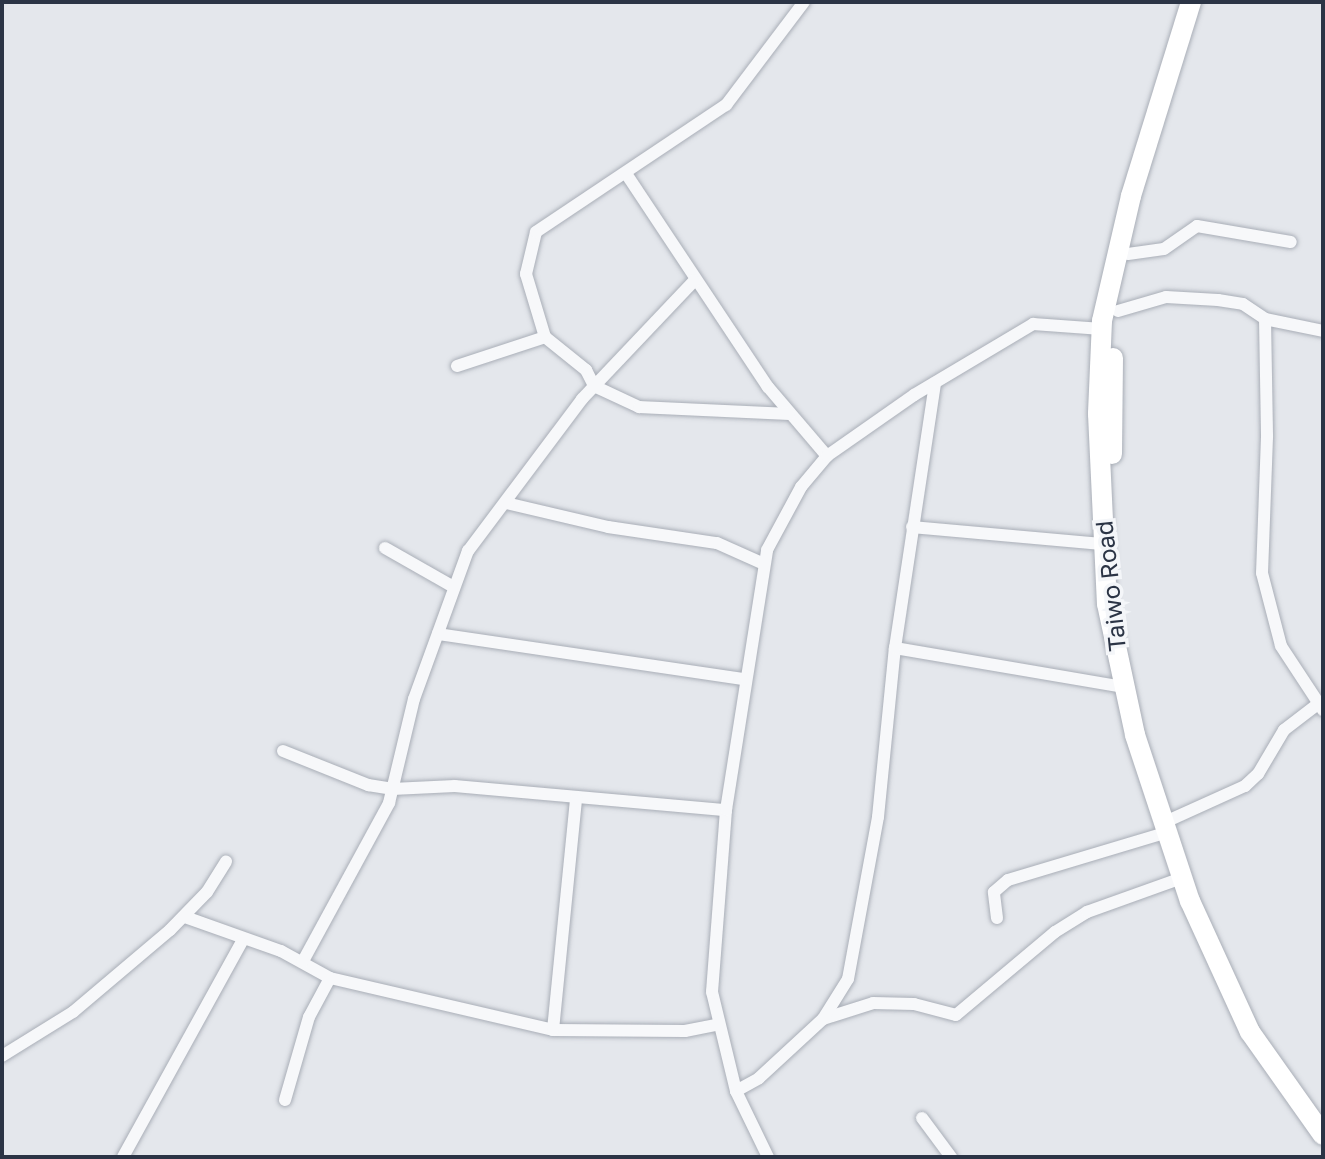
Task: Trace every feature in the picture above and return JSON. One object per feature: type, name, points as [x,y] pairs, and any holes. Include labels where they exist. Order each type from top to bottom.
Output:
[{"type":"main road","name":"Taiwo Road","points":[[1191,2],[1131,196],[1102,329],[1098,414],[1107,604],[1123,687],[1169,826],[1208,920],[1255,1016],[1323,1116]]},
{"type":"main road","name":"Taiwo Road","points":[[1201,2],[1128,254],[1118,311],[1112,479],[1118,608],[1182,878],[1250,1032],[1323,1135]]},
{"type":"street","points":[[789,414],[639,407],[594,386],[586,370],[545,337],[526,274],[536,232],[627,175],[726,105],[804,2]]},
{"type":"street","points":[[627,175],[694,281],[789,414],[827,456]]},
{"type":"street","points":[[1128,254],[1164,249],[1197,226],[1291,242]]},
{"type":"street","points":[[303,961],[373,837],[392,789],[414,699],[452,586],[468,551],[594,386],[694,281]]},
{"type":"street","points":[[1118,311],[1166,297],[1218,300],[1243,304],[1265,319],[1323,331]]},
{"type":"street","points":[[997,918],[994,892],[1008,880],[1169,826],[1245,786],[1284,730],[1321,707],[1281,646],[1262,573],[1261,500],[1267,437],[1265,319]]},
{"type":"street","points":[[768,1157],[736,1091],[717,1025],[712,961],[726,810],[762,563],[801,487],[827,456],[935,383],[1033,324],[1102,329]]},
{"type":"street","points":[[457,366],[545,337]]},
{"type":"street","points":[[736,1091],[759,1078],[823,1019],[848,979],[878,817],[895,648],[935,383]]},
{"type":"street","points":[[506,503],[608,527],[717,543],[762,563]]},
{"type":"street","points":[[912,527],[1104,544]]},
{"type":"street","points":[[385,548],[452,586]]},
{"type":"street","points":[[438,634],[744,679]]},
{"type":"street","points":[[895,648],[1123,687]]},
{"type":"street","points":[[283,751],[368,785],[392,789],[426,785],[726,810]]},
{"type":"street","points":[[553,1030],[576,798]]},
{"type":"street","points":[[2,1056],[73,1012],[185,917],[226,861]]},
{"type":"street","points":[[823,1019],[873,1003],[914,1004],[956,1015],[1055,932],[1087,912],[1182,878]]},
{"type":"street","points":[[185,917],[303,961],[330,978],[553,1030],[685,1031],[717,1025]]},
{"type":"street","points":[[123,1157],[243,940]]},
{"type":"street","points":[[285,1100],[309,1017],[330,978]]},
{"type":"street","points":[[922,1118],[951,1157]]}]
